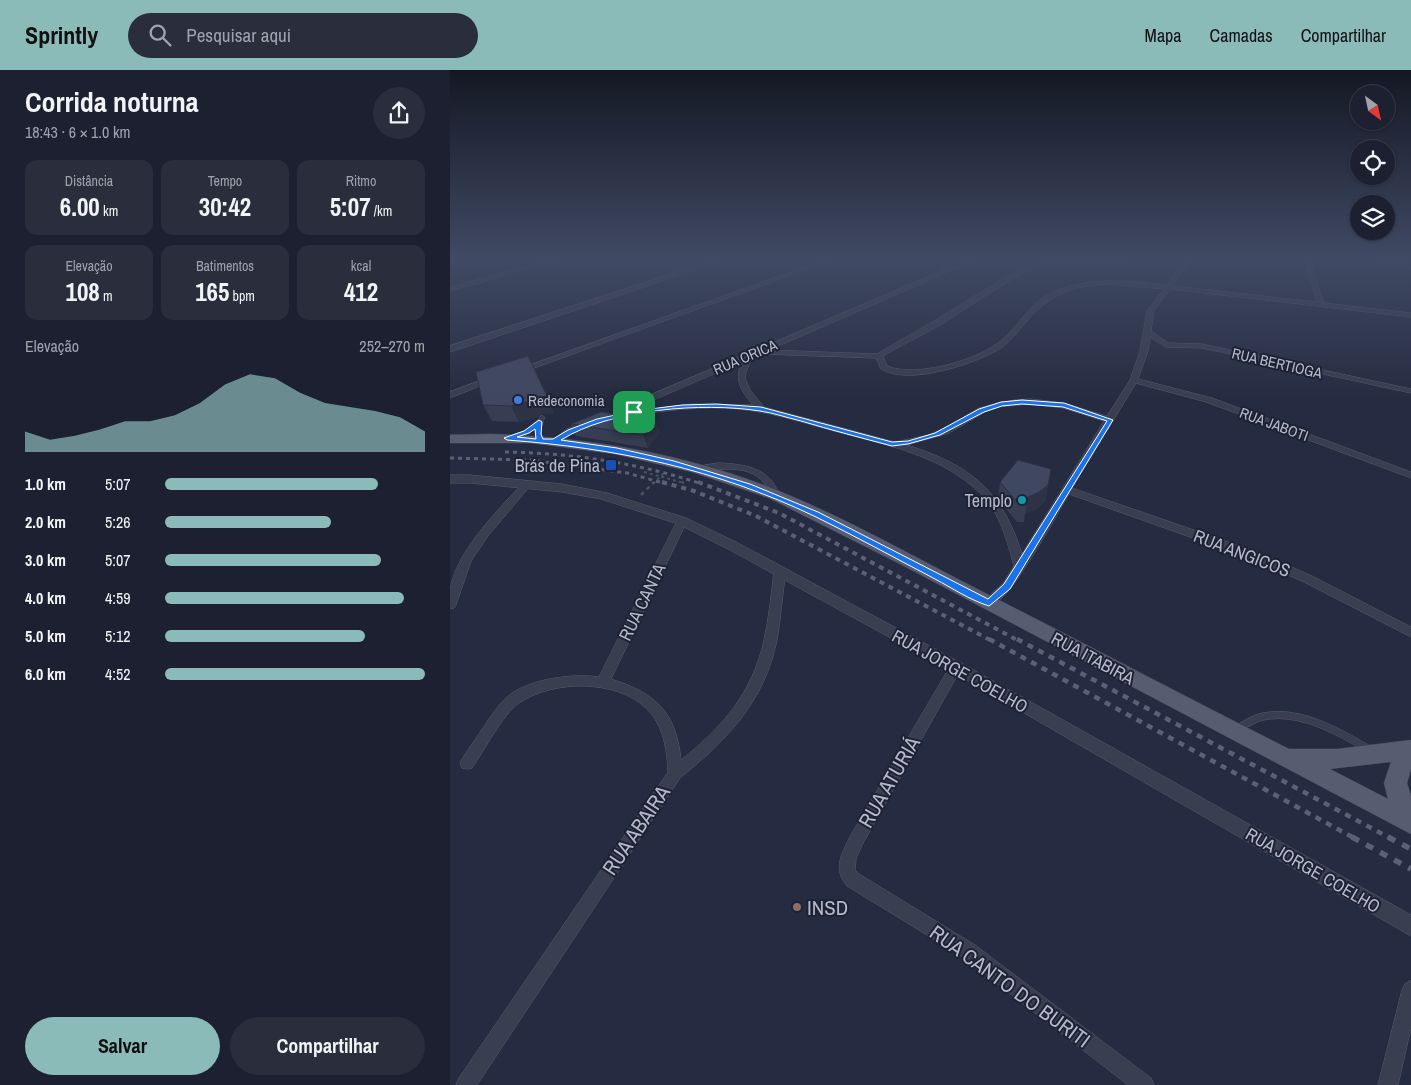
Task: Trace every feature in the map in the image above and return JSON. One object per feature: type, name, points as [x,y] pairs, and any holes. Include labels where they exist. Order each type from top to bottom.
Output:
[{"type":"main road","name":"RUA ITABIRA","points":[[450,439],[507,438],[617,450],[699,470],[774,495],[989,603],[1411,823]]},
{"type":"main road","points":[[1280,756],[1311,761],[1339,760],[1411,751]]},
{"type":"main road","points":[[1411,751],[1399,766],[1395,781],[1397,793],[1402,804],[1411,814]]},
{"type":"street","points":[[450,349],[580,306]]},
{"type":"street","points":[[515,371],[699,306]]},
{"type":"street","name":"RUA ORICA","points":[[599,421],[864,306]]},
{"type":"street","points":[[761,409],[743,387],[740,376],[742,367],[753,354],[879,356],[963,306]]},
{"type":"street","points":[[879,356],[879,361],[883,366],[891,371],[902,373],[933,370],[980,356],[998,346],[1038,306]]},
{"type":"street","points":[[989,603],[1007,586],[1134,380],[1144,351],[1151,311],[1154,306]]},
{"type":"street","points":[[1334,306],[1411,315]]},
{"type":"street","name":"RUA BERTIOGA","points":[[1147,331],[1166,345],[1202,346],[1411,392]]},
{"type":"street","points":[[450,395],[497,378]]},
{"type":"street","name":"RUA JABOTI","points":[[1134,380],[1208,400],[1411,474]]},
{"type":"street","points":[[892,444],[938,434],[982,410],[1001,404],[1022,402],[1064,405],[1110,420]]},
{"type":"street","points":[[547,441],[599,421],[634,412],[716,406],[761,409],[892,444],[952,467],[971,479],[986,493],[1000,511],[1020,566]]},
{"type":"street","points":[[450,479],[486,480]]},
{"type":"street","points":[[450,486],[486,480]]},
{"type":"street","name":"RUA JORGE COELHO","points":[[486,480],[562,488],[603,496],[682,521],[956,667],[1411,926]]},
{"type":"street","points":[[450,605],[466,561],[484,533],[527,484]]},
{"type":"street","name":"RUA ANGICOS","points":[[1067,490],[1256,556],[1317,583],[1411,632]]},
{"type":"street","name":"RUA CANTA","points":[[603,682],[682,521]]},
{"type":"street","name":"RUA ABAIRA","points":[[466,1085],[675,773],[708,747],[729,726],[745,706],[756,687],[769,650],[780,572]]},
{"type":"street","name":"RUA ATURIÁ","points":[[871,892],[853,880],[847,873],[848,859],[856,840],[956,667]]},
{"type":"street","points":[[467,763],[512,700],[544,685],[571,682],[603,682],[632,691],[652,704],[666,724],[674,747],[675,773]]},
{"type":"street","name":"RUA CANTO DO BURITI","points":[[871,892],[969,951],[1144,1085]]},
{"type":"street","points":[[1388,1085],[1411,990]]},
{"type":"lane","points":[[507,438],[527,432],[540,420],[538,434],[547,441]]},
{"type":"lane","points":[[1234,731],[1261,718],[1279,716],[1331,728],[1354,739],[1376,754]]},
{"type":"path","points":[[644,472],[684,483]]},
{"type":"path","points":[[641,495],[665,472]]},
{"type":"building","points":[[528,356],[547,396],[533,398],[530,401],[511,406],[483,405],[476,372]]},
{"type":"building","points":[[601,412],[656,420],[643,435],[571,424]]},
{"type":"building","points":[[1018,460],[1051,469],[1048,485],[1026,498],[1027,505],[1020,505],[1000,482]]},
{"type":"railway","points":[[505,452],[555,454],[605,460],[654,470],[702,484]]},
{"type":"railway","points":[[450,458],[530,460],[627,473],[667,484]]},
{"type":"railway","points":[[662,482],[694,491],[756,516],[992,641]]},
{"type":"railway","points":[[698,482],[779,513],[1019,641]]},
{"type":"railway","points":[[989,639],[1354,838]]},
{"type":"railway","points":[[1017,639],[1390,838]]},
{"type":"railway","points":[[1352,837],[1411,869]]},
{"type":"railway","points":[[1388,837],[1411,849]]},
{"type":"place","name":"Redeconomia","points":[[518,400]]},
{"type":"place","name":"Brás de Pina","points":[[611,465]]},
{"type":"place","name":"Templo","points":[[1022,500]]},
{"type":"place","name":"INSD","points":[[797,907]]},
{"type":"route","points":[[634,412],[570,431],[564,435],[555,442],[540,440],[538,434],[539,422],[527,432],[507,438],[540,440],[569,443],[617,450],[674,463],[748,485],[815,514],[989,603],[1007,586],[1110,420],[1064,405],[1042,402],[1001,404],[982,410],[938,434],[892,444],[761,409],[716,406],[634,412]]}]
